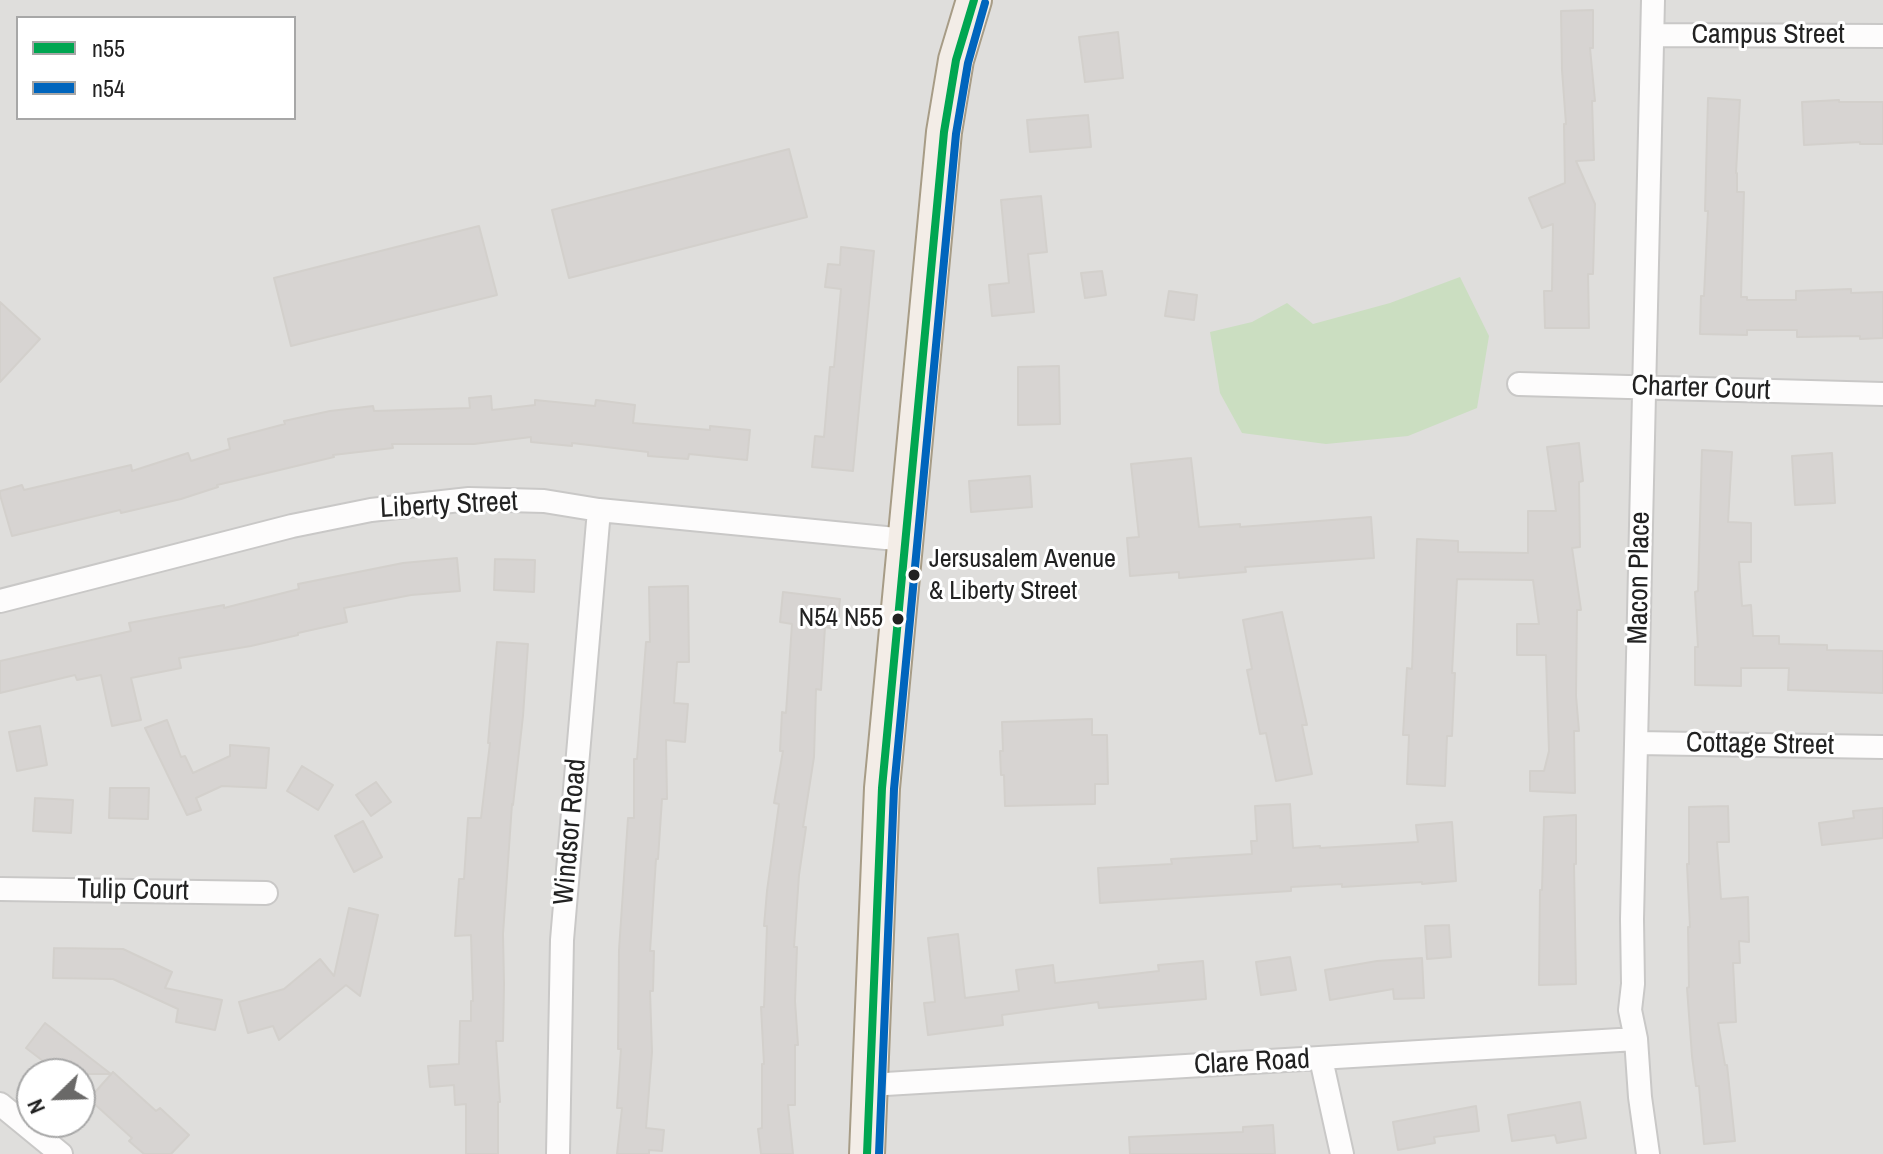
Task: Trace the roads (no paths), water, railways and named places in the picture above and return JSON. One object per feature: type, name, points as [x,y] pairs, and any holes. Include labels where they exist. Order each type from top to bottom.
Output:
[{"type":"main road","points":[[867,1154],[882,788],[944,132],[956,60],[974,0]]},
{"type":"street","name":"Macon Place","points":[[1648,1154],[1630,1010],[1633,984],[1653,0]]},
{"type":"street","name":"Campus Street","points":[[1653,35],[1883,36]]},
{"type":"street","name":"Charter Court","points":[[1519,384],[1883,394]]},
{"type":"street","name":"Liberty Street","points":[[0,601],[292,526],[371,510],[469,499],[544,501],[599,510],[906,540]]},
{"type":"street","name":"Windsor Road","points":[[558,1154],[562,940],[599,510]]},
{"type":"street","name":"Cottage Street","points":[[1637,743],[1883,747]]},
{"type":"street","name":"Tulip Court","points":[[0,889],[266,893]]},
{"type":"street","name":"Clare Road","points":[[869,1085],[1636,1039]]},
{"type":"street","points":[[1321,1059],[1342,1154]]},
{"type":"street","points":[[0,1104],[61,1154]]},
{"type":"place","name":"Jersusalem Avenue & Liberty Street","points":[[914,575]]},
{"type":"place","name":"N54 N55","points":[[898,619]]}]
